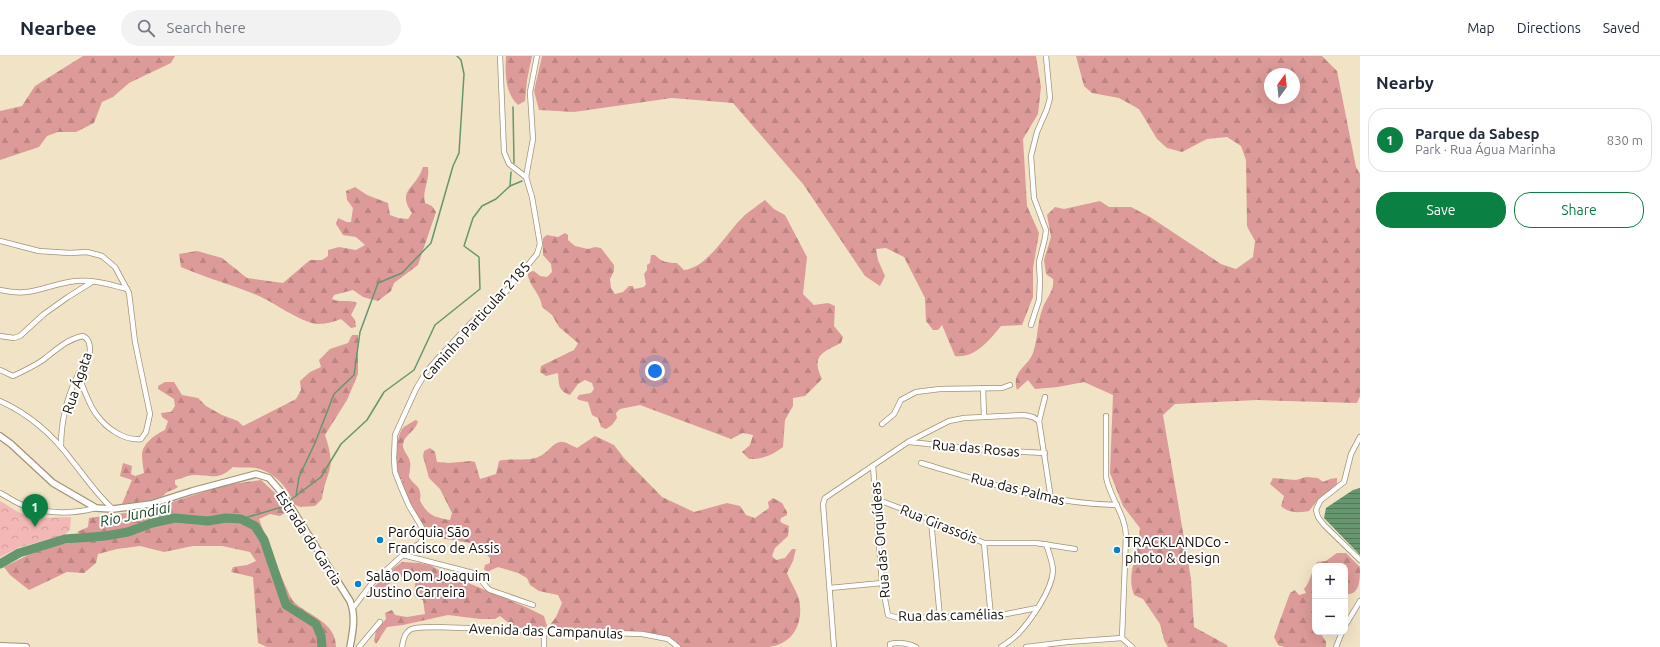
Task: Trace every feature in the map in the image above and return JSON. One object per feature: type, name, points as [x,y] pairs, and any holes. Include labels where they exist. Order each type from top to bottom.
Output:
[{"type":"main road","points":[[0,646],[26,647]]},
{"type":"street","points":[[500,56],[504,152],[509,164],[526,177]]},
{"type":"street","name":"Caminho Particular 2185","points":[[403,554],[420,544],[424,531],[409,506],[395,472],[395,435],[416,389],[426,372],[471,323],[503,295],[537,254],[540,244],[532,196],[526,177],[533,139],[530,92],[537,56]]},
{"type":"street","points":[[1031,325],[1039,300],[1039,262],[1046,238],[1046,230],[1034,198],[1031,156],[1036,132],[1047,109],[1050,98],[1046,56]]},
{"type":"street","points":[[0,241],[40,251],[70,253],[87,252],[102,256],[115,267],[129,293],[136,350],[150,414],[146,432],[141,439],[134,440],[123,436],[110,429],[105,424],[96,414],[78,374]]},
{"type":"street","points":[[0,290],[26,293],[70,281],[93,281],[127,289]]},
{"type":"street","points":[[0,336],[14,338],[20,336],[44,314],[68,296],[93,281]]},
{"type":"street","name":"Rua Ágata","points":[[0,370],[13,376],[25,371],[72,338],[83,336],[87,338],[90,344],[90,353],[73,385],[65,412],[61,433],[61,447]]},
{"type":"street","points":[[882,424],[894,414],[901,400],[916,392],[940,389],[1002,388],[1010,385]]},
{"type":"street","points":[[983,388],[984,417]]},
{"type":"street","points":[[1045,397],[1039,421],[1051,499]]},
{"type":"street","points":[[0,401],[17,409],[47,432],[61,447],[100,498],[112,509]]},
{"type":"street","points":[[834,647],[823,501],[829,494],[908,442],[948,421],[984,417],[1024,416],[1033,417],[1039,421]]},
{"type":"street","points":[[1106,416],[1106,477],[1123,519],[1126,535],[1122,638]]},
{"type":"street","name":"Estrada do Garcia","points":[[0,436],[11,444],[53,484],[96,508],[112,509],[151,504],[192,491],[256,474],[269,478],[282,493],[353,608]]},
{"type":"street","points":[[1360,437],[1351,454],[1344,482],[1320,501],[1316,510],[1318,517],[1324,525],[1360,560]]},
{"type":"street","name":"Rua das Rosas","points":[[908,442],[973,449],[1045,453]]},
{"type":"street","name":"Rua das Palmas","points":[[921,463],[1018,492],[1051,499],[1081,503],[1117,505]]},
{"type":"street","name":"Rua das Orquídeas","points":[[873,466],[882,583],[888,615]]},
{"type":"street","points":[[0,493],[24,506],[42,511],[60,513],[80,512],[96,508]]},
{"type":"street","name":"Rua Girassóis","points":[[876,499],[931,520],[984,543],[1016,542],[1046,544],[1075,549]]},
{"type":"street","points":[[931,520],[940,618]]},
{"type":"street","points":[[984,543],[990,617]]},
{"type":"street","points":[[1000,647],[1011,641],[1019,633],[1037,608],[1048,589],[1053,572],[1052,560],[1046,544]]},
{"type":"street","points":[[350,647],[354,625],[353,608],[372,583],[403,554],[476,574],[490,590],[533,605]]},
{"type":"street","points":[[830,588],[882,583]]},
{"type":"street","points":[[1348,621],[1360,601]]},
{"type":"street","name":"Rua das camélias","points":[[888,615],[898,618],[990,617],[1037,608]]},
{"type":"street","points":[[359,647],[380,622]]},
{"type":"street","name":"Avenida das Campanulas","points":[[402,647],[406,632],[412,628],[435,627],[544,632],[642,634],[668,640],[678,647]]},
{"type":"street","points":[[544,632],[544,647]]},
{"type":"street","points":[[1336,647],[1341,635]]},
{"type":"street","points":[[1026,647],[1122,638],[1132,647]]},
{"type":"street","points":[[890,645],[902,642],[916,647]]},
{"type":"green space","points":[[83,56],[175,56],[171,63],[129,83],[113,97],[102,102],[94,123],[76,132],[58,132],[47,136],[39,147],[0,160],[0,111],[22,106],[35,86]]},
{"type":"green space","points":[[506,56],[532,56],[527,80],[525,101],[518,105],[510,95],[508,89],[506,76]]},
{"type":"green space","points":[[542,56],[1036,56],[1041,87],[1038,114],[1023,139],[1027,206],[1039,233],[1033,268],[1033,297],[1022,325],[1001,326],[987,342],[975,352],[969,355],[955,356],[942,325],[938,330],[933,330],[926,321],[925,298],[904,257],[886,248],[876,249],[878,260],[885,276],[880,286],[865,276],[803,184],[733,103],[672,98],[574,112],[539,110],[534,91]]},
{"type":"green space","points":[[1076,56],[1322,56],[1337,71],[1356,167],[1360,174],[1360,396],[1357,403],[1257,400],[1175,404],[1163,415],[1191,579],[1194,627],[1227,645],[1228,647],[1168,647],[1164,640],[1160,624],[1143,599],[1134,595],[1131,578],[1138,548],[1140,528],[1123,506],[1110,473],[1113,395],[1084,382],[1058,387],[1035,389],[1028,380],[1017,390],[1016,378],[1031,358],[1036,342],[1040,315],[1053,287],[1053,279],[1046,274],[1044,260],[1051,237],[1047,215],[1055,207],[1064,209],[1100,201],[1109,207],[1131,207],[1150,217],[1221,264],[1236,269],[1253,257],[1255,241],[1247,226],[1246,160],[1241,146],[1227,137],[1207,139],[1182,152],[1167,148],[1157,139],[1139,109],[1119,98],[1092,93],[1084,86]]},
{"type":"green space","points":[[423,167],[428,167],[428,176],[424,194],[425,203],[432,206],[436,212],[418,265],[394,283],[391,291],[378,301],[363,297],[353,290],[334,295],[332,299],[357,303],[351,315],[355,320],[356,327],[351,328],[341,319],[323,324],[310,323],[259,296],[181,267],[179,254],[197,251],[222,258],[247,278],[283,283],[310,260],[322,260],[328,256],[328,250],[339,247],[356,250],[365,245],[356,237],[343,235],[336,224],[338,218],[351,222],[353,208],[347,200],[346,191],[355,187],[367,195],[388,203],[390,215],[408,219],[412,213],[406,199],[407,194]]},
{"type":"green space","points":[[765,200],[774,209],[785,215],[807,257],[803,294],[814,305],[828,303],[835,306],[834,326],[843,337],[841,343],[823,353],[818,360],[819,371],[822,379],[805,396],[793,398],[793,406],[785,420],[783,447],[768,456],[749,459],[742,452],[750,445],[753,435],[743,433],[731,439],[640,405],[620,409],[616,413],[617,418],[612,425],[606,429],[601,427],[598,418],[592,415],[588,402],[577,398],[579,395],[591,393],[594,389],[592,383],[585,380],[578,384],[570,395],[561,389],[558,373],[546,376],[540,372],[541,366],[574,350],[578,343],[559,327],[552,315],[542,307],[539,297],[528,277],[528,272],[534,271],[540,276],[547,277],[552,272],[551,264],[543,255],[543,238],[547,235],[558,237],[565,233],[568,235],[568,240],[575,246],[588,249],[595,247],[601,248],[614,265],[614,271],[610,279],[611,288],[615,294],[623,292],[629,286],[633,286],[634,289],[644,287],[646,284],[644,274],[647,270],[647,265],[650,263],[651,255],[655,255],[665,262],[677,263],[684,270],[693,268],[701,263],[745,215]]},
{"type":"green space","points":[[352,335],[358,335],[358,374],[347,400],[325,435],[331,463],[322,499],[315,506],[300,507],[294,504],[284,486],[274,476],[263,470],[256,468],[233,467],[219,476],[191,475],[175,480],[175,484],[178,487],[167,492],[163,496],[152,500],[122,504],[132,480],[120,476],[123,463],[132,466],[131,474],[135,476],[144,473],[142,456],[143,450],[150,439],[165,430],[168,421],[162,417],[161,413],[171,412],[175,406],[174,399],[158,389],[158,386],[165,382],[174,382],[182,395],[198,398],[206,406],[222,415],[238,421],[243,426],[296,399],[301,390],[300,381],[310,372],[321,367],[319,360],[330,349],[348,343]]},
{"type":"green space","points":[[415,420],[418,421],[417,424],[403,444],[410,462],[409,477],[418,487],[420,492],[420,501],[426,510],[435,517],[444,519],[450,520],[452,513],[440,489],[429,478],[423,456],[424,451],[430,448],[435,452],[437,462],[475,462],[480,479],[496,474],[499,461],[532,459],[544,454],[555,444],[560,442],[577,448],[595,436],[614,445],[624,458],[662,497],[694,512],[727,503],[740,506],[746,515],[755,518],[769,508],[768,502],[773,498],[782,503],[787,512],[787,515],[781,518],[780,521],[789,526],[788,536],[775,548],[772,556],[776,560],[785,558],[792,549],[796,549],[793,561],[787,573],[799,599],[800,616],[795,630],[791,637],[785,641],[778,645],[769,647],[680,647],[676,642],[668,637],[644,632],[552,629],[550,625],[556,617],[562,603],[558,595],[539,591],[530,585],[527,578],[518,573],[498,567],[487,572],[484,569],[485,565],[490,563],[490,558],[477,544],[427,536],[425,529],[409,501],[403,487],[402,479],[399,479],[397,467],[396,447],[399,435],[403,428]]},
{"type":"green space","points":[[1306,477],[1318,478],[1323,482],[1337,478],[1337,484],[1317,501],[1309,511],[1294,512],[1281,506],[1284,496],[1270,484],[1273,478],[1296,480]]},
{"type":"green space","points":[[261,480],[276,494],[287,512],[280,516],[270,514],[259,519],[285,585],[294,602],[321,620],[332,631],[335,638],[336,647],[267,647],[258,643],[253,577],[231,572],[233,567],[247,565],[256,561],[250,552],[222,546],[193,546],[164,552],[140,546],[117,549],[98,554],[96,563],[84,573],[67,572],[29,590],[10,575],[4,567],[30,554],[63,544],[95,540],[77,532],[88,527],[89,518],[147,510],[225,485]]},
{"type":"green space","points":[[0,501],[20,513],[41,518],[71,517],[70,530],[63,536],[20,547],[0,557]]},
{"type":"green space","points":[[1337,553],[1346,553],[1360,567],[1359,582],[1354,592],[1348,594],[1348,563],[1316,563],[1326,561]]},
{"type":"green space","points":[[402,562],[430,565],[444,573],[526,607],[544,616],[547,626],[543,628],[529,627],[521,633],[500,616],[495,619],[480,619],[448,615],[387,627],[376,644],[374,641],[376,630],[386,619],[385,613],[392,610],[395,615],[407,617],[425,614],[423,600],[416,598],[414,595],[416,575],[409,573],[389,584],[377,593],[372,589],[391,570]]},
{"type":"green space","points":[[1312,572],[1312,635],[1322,635],[1326,642],[1326,647],[1284,647],[1278,645],[1274,637],[1290,593],[1295,590],[1299,595],[1306,593],[1304,589]]},
{"type":"shaded area","points":[[1360,488],[1360,555],[1324,518],[1326,508],[1353,490]]},
{"type":"waterway","points":[[296,496],[299,477],[315,443],[334,394],[354,375],[360,332],[378,283],[402,273],[431,243],[453,166],[459,153],[464,74],[461,60],[457,56]]},
{"type":"waterway","points":[[513,107],[514,163]]},
{"type":"waterway","points":[[510,186],[511,172]]},
{"type":"waterway","points":[[289,501],[321,477],[341,444],[367,420],[384,392],[414,370],[435,325],[480,289],[479,257],[464,246],[473,218],[482,206],[496,199],[510,186],[522,181]]},
{"type":"waterway","points":[[241,519],[282,507],[286,504]]},
{"type":"waterway","name":"Rio Jundiaí","points":[[0,564],[19,553],[65,539],[105,536],[128,532],[152,523],[175,518],[208,521],[226,518],[241,519],[255,526],[264,540],[286,605],[316,624],[321,636],[322,647]]},
{"type":"place","name":"Parque da Sabesp","points":[[35,527]]},
{"type":"place","name":"Paróquia São Francisco de Assis","points":[[380,540]]},
{"type":"place","name":"TRACKLANDCo - photo & design","points":[[1117,550]]},
{"type":"place","name":"Salão Dom Joaquim Justino Carreira","points":[[358,584]]}]
